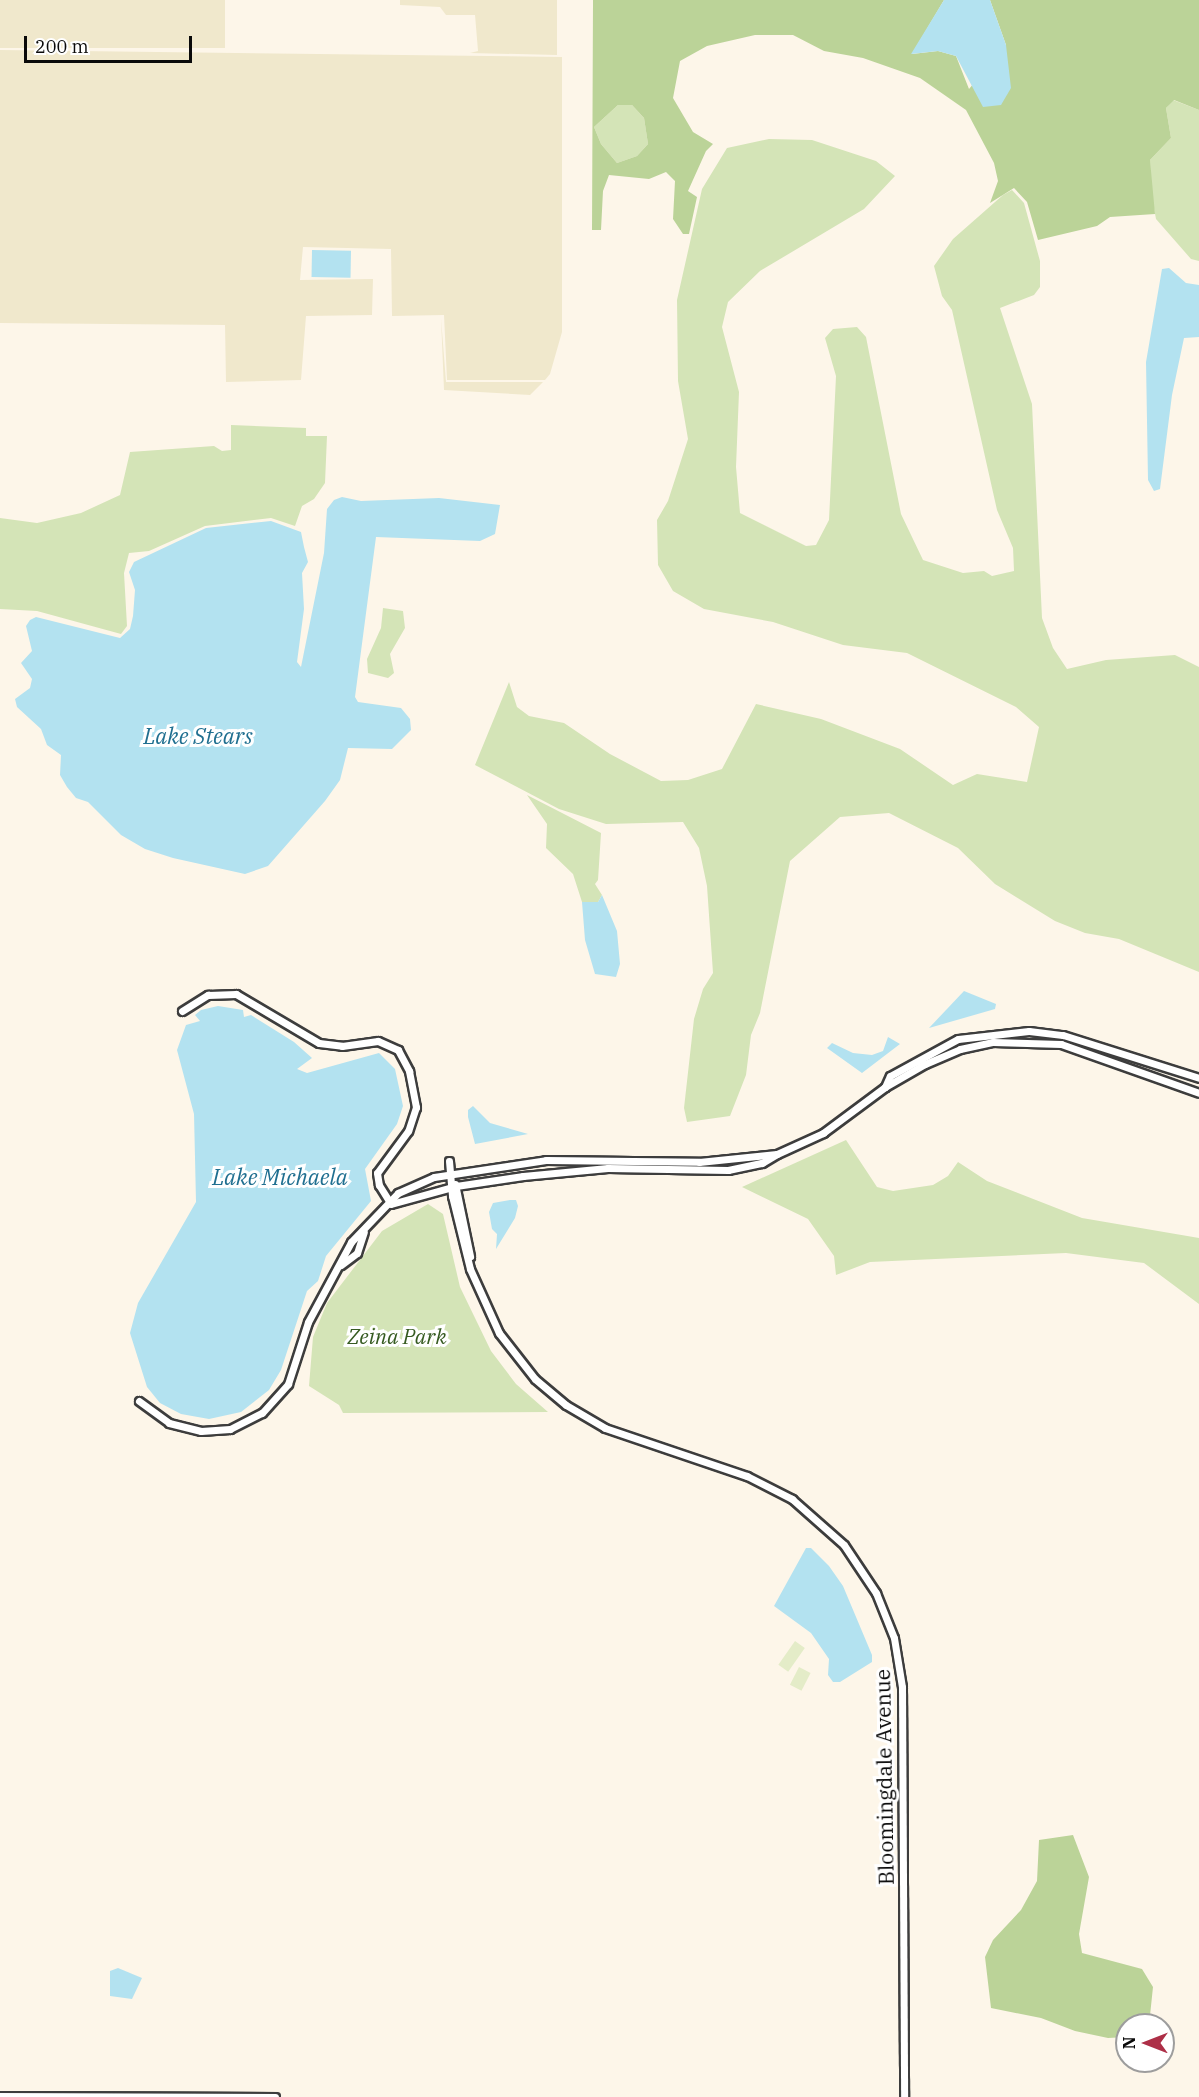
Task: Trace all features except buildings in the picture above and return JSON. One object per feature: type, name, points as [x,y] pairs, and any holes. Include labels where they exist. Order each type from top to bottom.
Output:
[{"type":"street","points":[[182,1011],[208,995],[236,994],[319,1043],[342,1046],[373,1040],[398,1050],[410,1071],[416,1107],[408,1131],[377,1173],[379,1185],[391,1204]]},
{"type":"street","points":[[885,1087],[890,1076],[958,1039],[1029,1031],[1063,1035],[1199,1078]]},
{"type":"street","points":[[391,1204],[453,1187],[600,1168],[728,1170],[762,1163],[823,1133],[885,1087],[960,1049],[1025,1041],[1061,1044],[1199,1093]]},
{"type":"street","points":[[139,1401],[169,1423],[193,1430],[230,1429],[255,1418],[275,1401],[288,1384],[308,1322],[341,1265],[351,1242],[364,1232],[404,1189],[451,1174],[551,1159],[699,1162],[777,1154]]},
{"type":"street","name":"Bloomingdale Avenue","points":[[449,1161],[475,1282],[509,1349],[555,1397],[605,1428],[747,1476],[786,1496],[844,1545],[876,1593],[894,1638],[902,1687],[904,2097]]},
{"type":"street","points":[[0,2096],[275,2097]]},
{"type":"shaded area","points":[[0,0],[225,0],[225,48],[0,48]]},
{"type":"shaded area","points":[[400,0],[557,0],[557,55],[470,53],[478,51],[475,15],[446,15],[440,7],[400,5]]},
{"type":"shaded area","points":[[0,50],[562,57],[562,332],[550,374],[545,380],[447,380],[444,315],[392,316],[391,249],[303,247],[300,280],[373,279],[372,315],[306,316],[301,380],[226,382],[225,325],[0,323]]},
{"type":"shaded area","points":[[441,318],[446,382],[543,382],[530,395],[444,390]]},
{"type":"green space","points":[[593,0],[944,0],[912,54],[938,51],[956,56],[969,89],[1006,45],[990,0],[1199,0],[1199,110],[1174,100],[1166,108],[1171,138],[1150,160],[1155,214],[1110,217],[1097,226],[1038,240],[1027,202],[1014,188],[990,203],[998,181],[994,163],[966,110],[920,78],[863,58],[824,51],[793,35],[755,35],[707,46],[680,61],[673,98],[693,132],[713,144],[706,151],[688,191],[697,197],[689,234],[683,234],[673,219],[675,181],[666,172],[649,179],[609,175],[603,191],[601,230],[592,230]],"holes":[[[618,105],[632,105],[644,118],[648,144],[637,156],[617,163],[601,144],[594,127]]]},
{"type":"green space","points":[[1173,100],[1199,110],[1199,261],[1191,259],[1156,219],[1151,192],[1150,160],[1171,138],[1166,108]]},
{"type":"green space","points":[[618,105],[632,105],[644,118],[648,144],[637,156],[617,163],[601,144],[594,127]]},
{"type":"green space","points":[[769,139],[812,140],[876,161],[895,176],[864,209],[760,271],[728,302],[722,327],[739,392],[736,467],[740,513],[806,546],[816,545],[829,520],[836,376],[825,338],[833,329],[857,327],[866,337],[901,514],[923,560],[963,573],[984,571],[992,576],[1014,571],[1013,548],[997,510],[952,310],[942,296],[934,266],[953,239],[1003,195],[1012,190],[1024,203],[1040,261],[1040,287],[1034,295],[1000,308],[1032,404],[1042,618],[1053,648],[1067,669],[1106,660],[1175,655],[1199,667],[1199,972],[1119,939],[1085,933],[1055,921],[995,884],[958,848],[889,813],[840,817],[790,861],[760,1013],[751,1035],[746,1075],[730,1116],[687,1122],[684,1108],[694,1019],[703,989],[713,973],[707,886],[699,848],[683,822],[606,824],[559,809],[475,765],[509,682],[517,707],[529,716],[564,723],[610,754],[661,781],[688,780],[722,769],[756,704],[821,719],[900,749],[953,785],[977,774],[1027,782],[1039,727],[1016,707],[907,653],[843,645],[773,622],[704,609],[673,591],[658,565],[657,520],[668,501],[688,439],[678,381],[677,300],[702,189],[727,148]]},
{"type":"green space","points":[[231,425],[306,428],[306,436],[327,436],[325,483],[314,499],[302,506],[295,526],[271,518],[205,526],[149,551],[129,553],[124,573],[127,626],[121,634],[37,611],[0,609],[0,518],[37,523],[81,513],[120,495],[130,452],[214,446],[222,451],[231,450]]},
{"type":"green space","points":[[383,608],[403,611],[405,628],[390,654],[394,673],[388,678],[368,673],[367,659],[381,628]]},
{"type":"green space","points":[[527,795],[601,833],[598,880],[595,884],[602,895],[598,902],[582,902],[573,874],[546,848],[547,824]]},
{"type":"green space","points":[[846,1140],[877,1187],[893,1191],[933,1185],[948,1176],[958,1162],[987,1181],[1082,1218],[1199,1238],[1199,1304],[1144,1263],[1066,1253],[870,1262],[836,1275],[834,1256],[808,1219],[742,1187]]},
{"type":"green space","name":"Zeina Park","points":[[428,1204],[443,1214],[460,1287],[491,1351],[516,1384],[548,1412],[343,1413],[339,1405],[309,1386],[313,1337],[327,1303],[382,1231]]},
{"type":"green space","points":[[795,1641],[805,1648],[788,1672],[778,1665]]},
{"type":"green space","points":[[799,1667],[811,1673],[802,1691],[790,1685]]},
{"type":"green space","points":[[1073,1835],[1089,1877],[1079,1934],[1082,1953],[1142,1969],[1153,1987],[1150,2013],[1115,2013],[1115,2038],[1075,2031],[1041,2018],[991,2008],[985,1957],[993,1940],[1021,1910],[1037,1881],[1039,1840]]},
{"type":"water","points":[[944,0],[990,0],[1006,45],[1011,88],[1001,105],[983,107],[956,56],[938,51],[911,54]]},
{"type":"water","points":[[312,250],[351,251],[351,278],[312,277]]},
{"type":"water","points":[[1169,268],[1186,283],[1199,285],[1199,337],[1184,338],[1172,395],[1160,489],[1154,491],[1148,480],[1146,362],[1162,269]]},
{"type":"water","name":"Lake Stears","points":[[342,497],[361,501],[439,498],[500,505],[495,534],[480,541],[376,537],[355,697],[358,702],[401,708],[410,719],[411,730],[392,749],[348,748],[340,780],[325,801],[268,866],[245,874],[173,858],[145,849],[121,835],[88,802],[76,798],[67,787],[60,775],[61,755],[47,745],[41,729],[17,707],[15,699],[30,688],[32,679],[21,663],[32,651],[26,626],[36,617],[120,638],[130,629],[133,616],[135,590],[129,572],[134,562],[206,528],[271,521],[301,532],[308,562],[302,573],[304,609],[297,662],[301,667],[324,553],[327,509],[334,500]]},
{"type":"water","points":[[602,895],[617,931],[620,964],[616,977],[595,974],[585,940],[582,902],[598,902]]},
{"type":"water","points":[[964,991],[996,1004],[995,1009],[929,1028]]},
{"type":"water","name":"Lake Michaela","points":[[218,1006],[243,1010],[244,1017],[251,1015],[294,1042],[312,1058],[297,1069],[307,1073],[379,1053],[395,1069],[403,1106],[397,1124],[365,1169],[371,1201],[326,1256],[318,1281],[307,1291],[281,1370],[269,1390],[241,1412],[209,1419],[181,1414],[160,1403],[147,1387],[130,1333],[138,1303],[196,1202],[194,1114],[177,1050],[186,1025],[200,1021],[195,1015],[201,1010]]},
{"type":"water","points":[[888,1037],[900,1044],[862,1073],[827,1048],[832,1043],[853,1053],[872,1055],[883,1051]]},
{"type":"water","points":[[473,1106],[490,1123],[528,1134],[475,1144],[468,1117],[468,1110]]},
{"type":"water","points":[[516,1200],[518,1206],[515,1218],[496,1249],[497,1234],[492,1229],[489,1212],[493,1203]]},
{"type":"water","points":[[806,1548],[811,1548],[829,1566],[843,1586],[872,1655],[872,1662],[840,1682],[833,1682],[828,1675],[829,1659],[811,1633],[774,1606]]},
{"type":"water","points":[[118,1968],[142,1978],[132,1999],[110,1996],[110,1971]]}]
